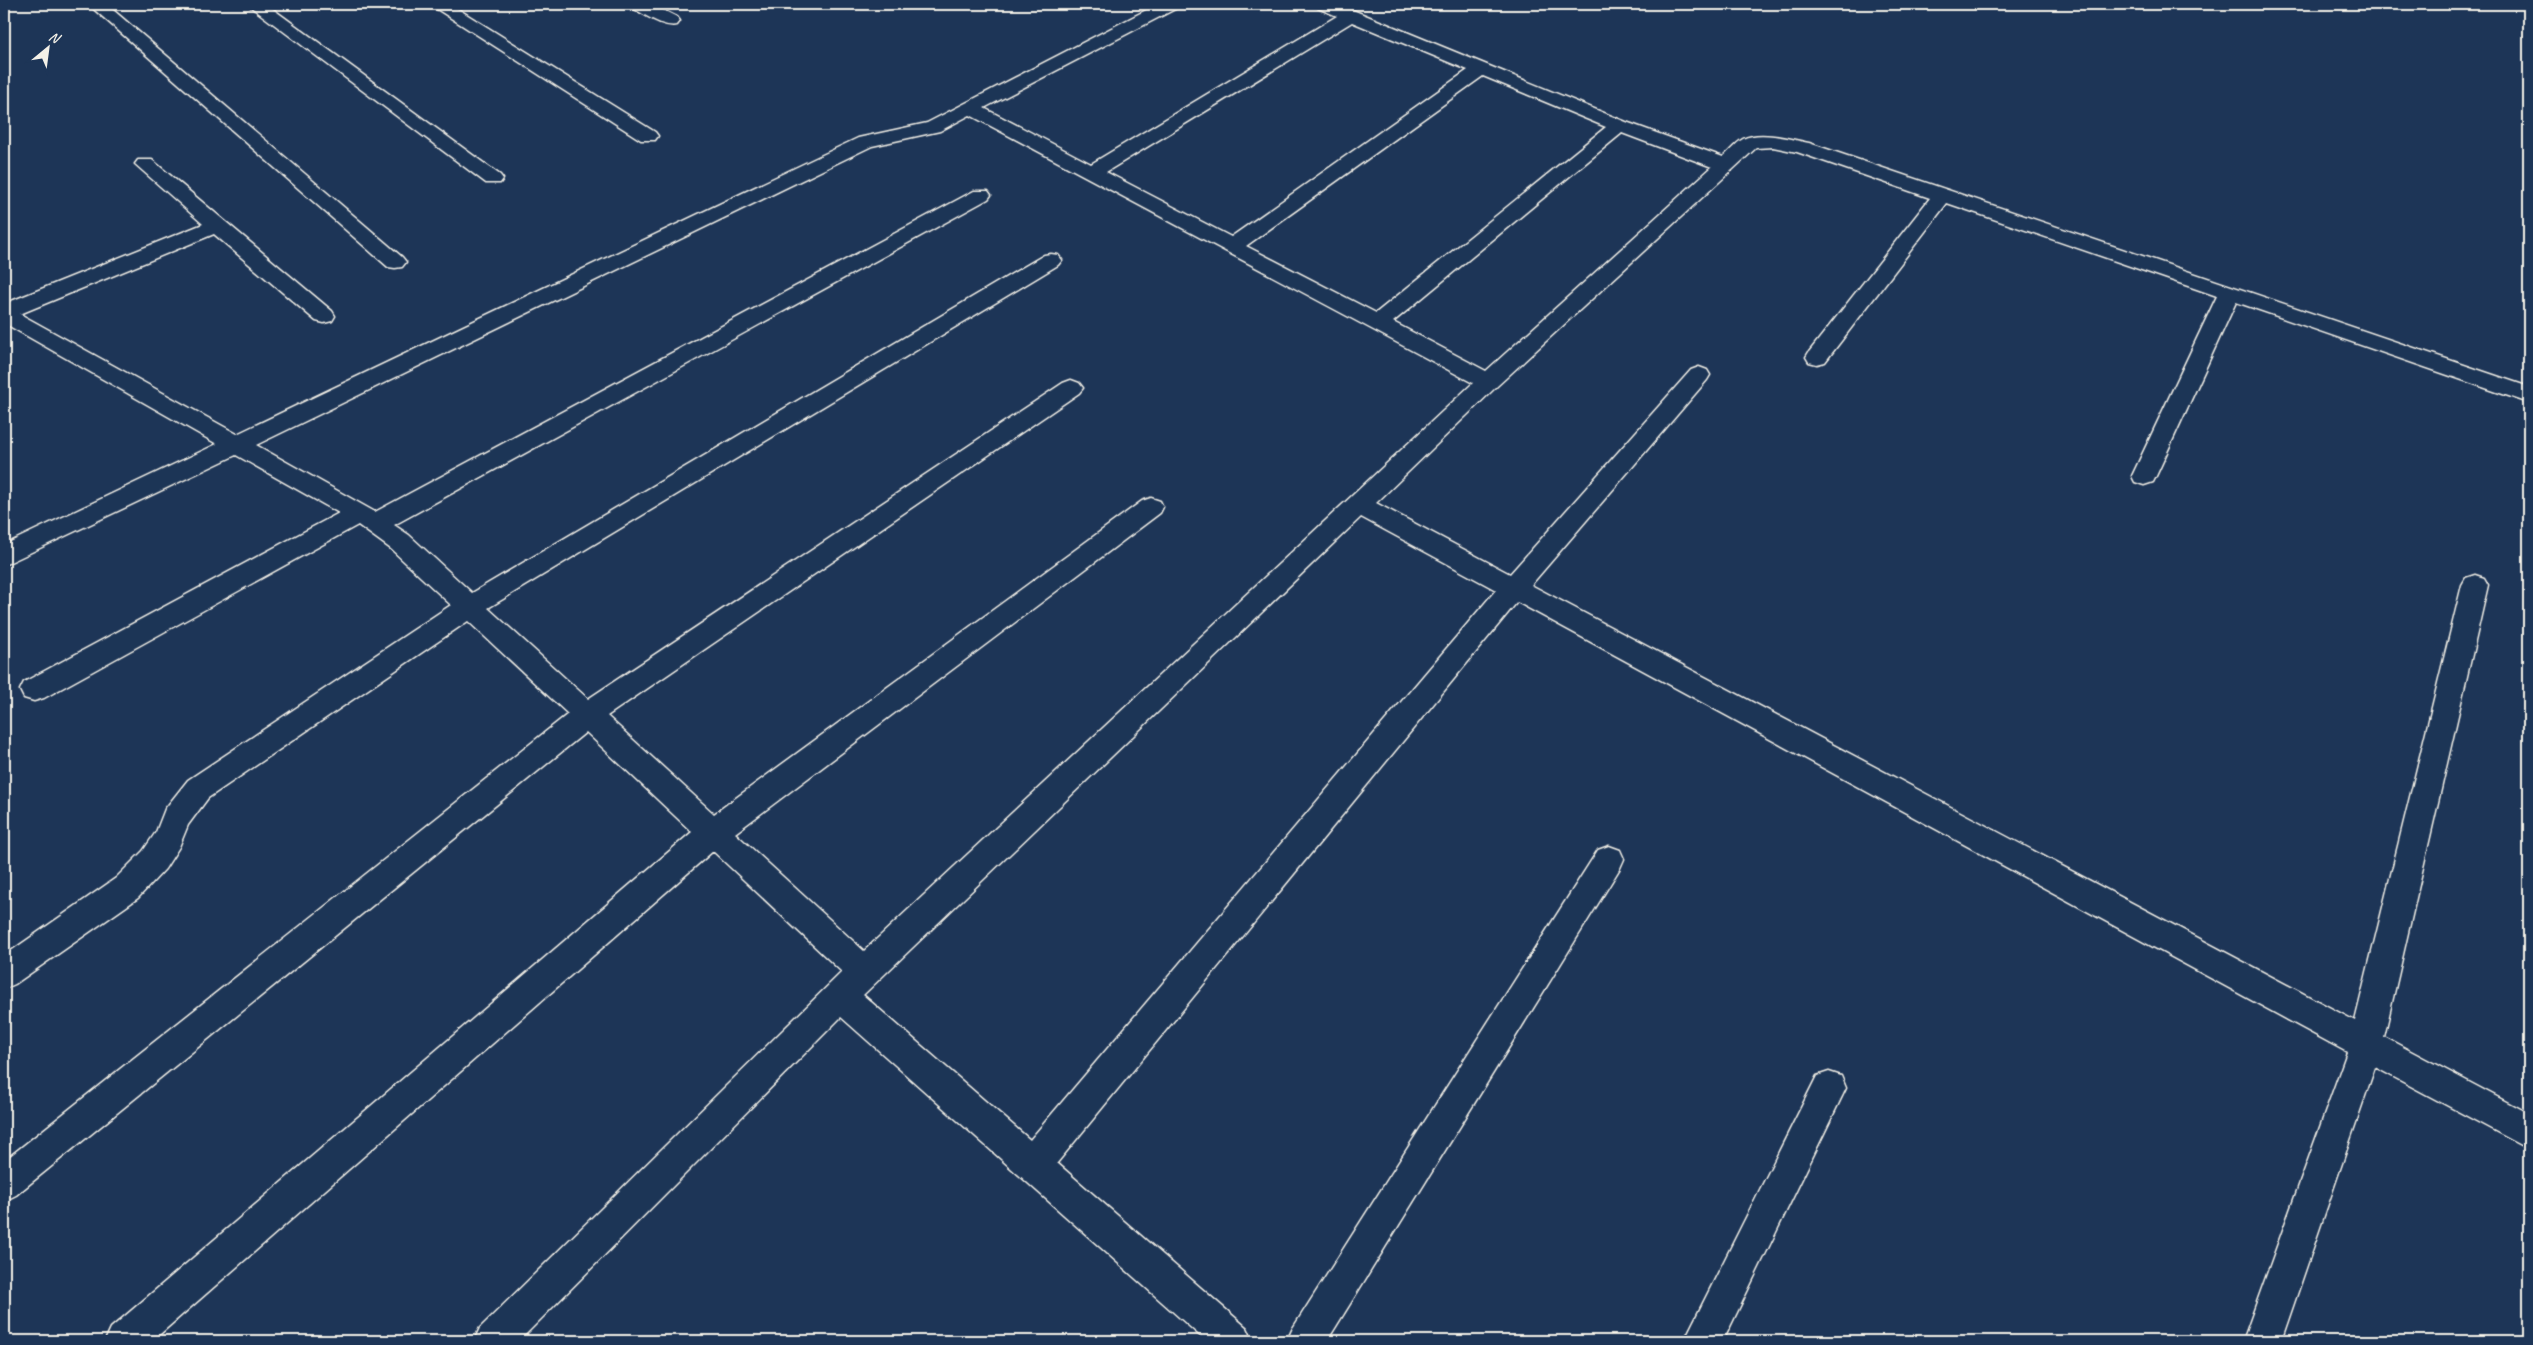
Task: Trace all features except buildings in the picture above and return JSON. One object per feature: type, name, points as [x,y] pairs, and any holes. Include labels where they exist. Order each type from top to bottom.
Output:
[{"type":"street","points":[[96,4],[395,262]]},
{"type":"street","points":[[255,4],[493,179]]},
{"type":"street","points":[[438,4],[648,136]]},
{"type":"street","points":[[638,4],[671,21]]},
{"type":"street","points":[[4,556],[865,142],[879,136],[933,126],[1171,4]]},
{"type":"street","points":[[1324,4],[1349,16],[1618,126],[1726,166]]},
{"type":"street","points":[[1092,172],[1349,16]]},
{"type":"street","points":[[1232,246],[1480,70]]},
{"type":"street","points":[[970,108],[1488,382]]},
{"type":"street","points":[[1378,323],[1618,126]]},
{"type":"street","points":[[493,1341],[852,984],[1488,382],[1750,143],[1773,141],[1802,148],[2529,395]]},
{"type":"street","points":[[145,164],[324,316]]},
{"type":"street","points":[[34,690],[367,518],[981,195]]},
{"type":"street","points":[[1817,357],[1943,195]]},
{"type":"street","points":[[4,313],[217,225]]},
{"type":"street","points":[[4,974],[127,888],[154,860],[168,838],[176,818],[198,789],[469,607],[1051,260]]},
{"type":"street","points":[[2144,476],[2229,293]]},
{"type":"street","points":[[4,313],[367,518],[400,542],[713,832],[852,984],[1032,1165],[1234,1341]]},
{"type":"street","points":[[1032,1165],[1513,588],[1699,375]]},
{"type":"street","points":[[4,1183],[587,716],[1071,388]]},
{"type":"street","points":[[1359,505],[2529,1132]]},
{"type":"street","points":[[124,1341],[713,832],[1151,507]]},
{"type":"street","points":[[2262,1341],[2366,1045],[2475,585]]},
{"type":"street","points":[[1306,1341],[1609,859]]},
{"type":"street","points":[[1703,1341],[1829,1088]]}]
